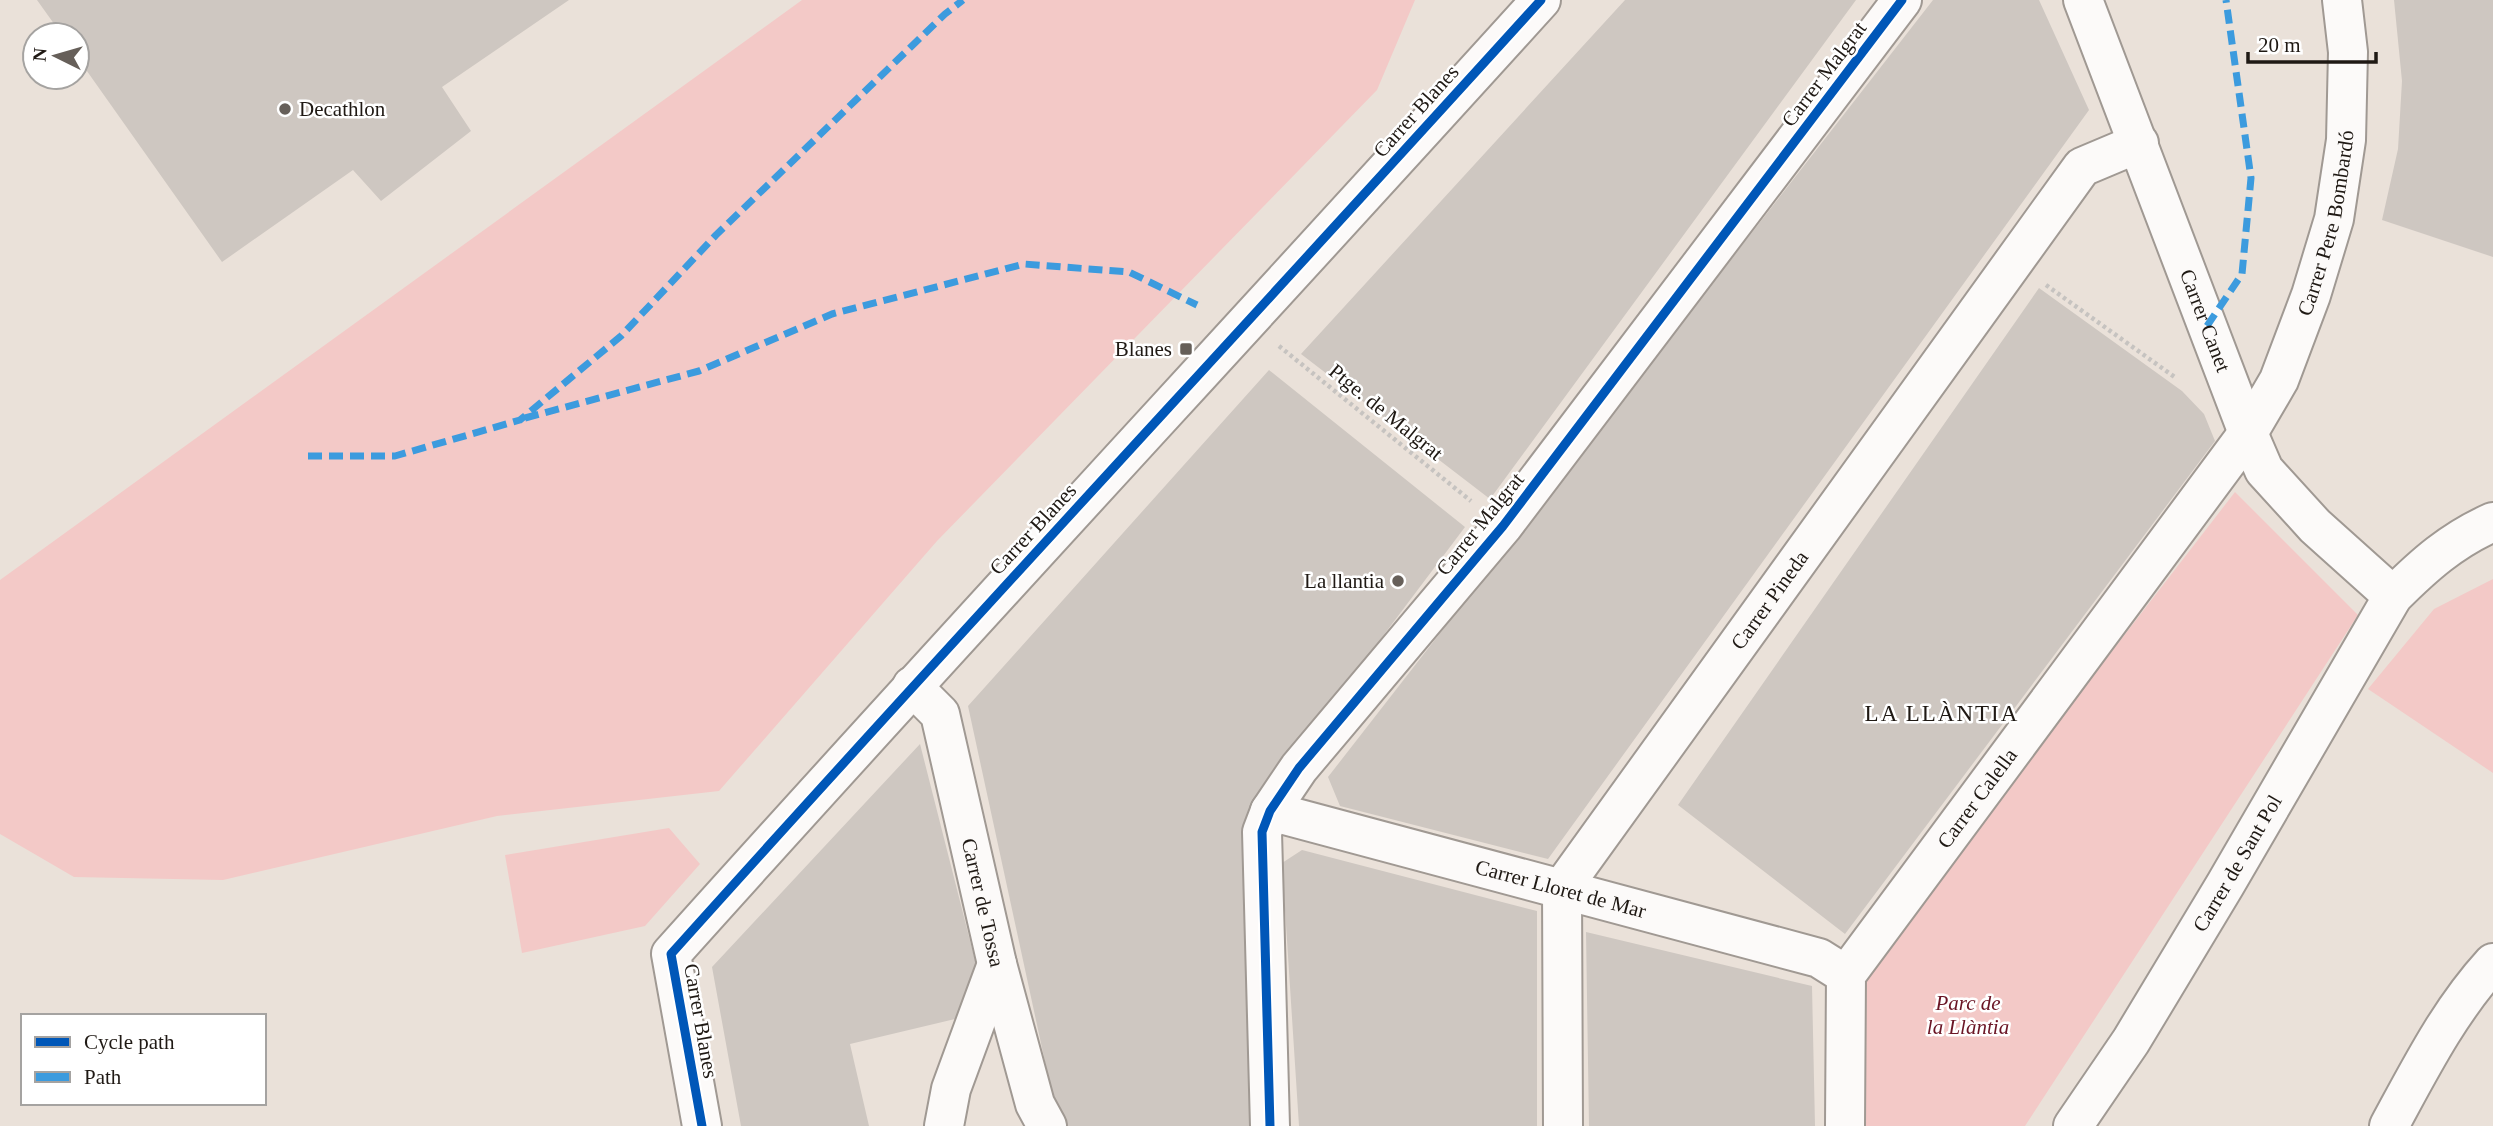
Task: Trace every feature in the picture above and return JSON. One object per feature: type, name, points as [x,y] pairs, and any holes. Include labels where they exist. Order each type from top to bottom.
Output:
[{"type":"street","name":"Carrer Blanes","points":[[702,1126],[671,954],[912,686],[1541,0]]},
{"type":"street","name":"Carrer Malgrat","points":[[1270,1126],[1262,832],[1270,811],[1299,768],[1503,526],[1902,0]]},
{"type":"street","name":"Carrer Canet","points":[[2083,0],[2264,470],[2315,526],[2393,596]]},
{"type":"street","name":"Carrer Pere Bombardó","points":[[2248,433],[2279,380],[2311,295],[2334,219],[2346,140],[2348,52],[2342,0]]},
{"type":"street","name":"Carrer Pineda","points":[[1562,888],[2082,167],[2138,143]]},
{"type":"street","name":"Carrer Calella","points":[[1846,975],[2248,433]]},
{"type":"street","name":"Carrer de Sant Pol","points":[[2073,1126],[2084,1114],[2131,1041],[2219,896],[2393,596],[2424,564],[2467,533],[2493,522]]},
{"type":"street","name":"Carrer de Tossa","points":[[912,686],[940,715],[998,964],[1035,1104],[1047,1126]]},
{"type":"street","name":"Carrer Lloret de Mar","points":[[1270,811],[1819,958],[1846,975]]},
{"type":"street","points":[[1562,888],[1563,1126]]},
{"type":"street","points":[[2389,1126],[2441,1031],[2473,985],[2493,963]]},
{"type":"street","points":[[944,1126],[951,1088],[998,964]]},
{"type":"street","points":[[1845,1126],[1846,975]]},
{"type":"path","points":[[2045,285],[2176,377]]},
{"type":"green space","points":[[802,0],[1415,0],[1377,90],[937,541],[719,791],[497,816],[223,880],[74,877],[0,834],[0,580]]},
{"type":"green space","name":"Parc de la Llàntia","points":[[2235,492],[2358,615],[2025,1126],[1859,1126],[1856,982]]},
{"type":"green space","points":[[2493,579],[2493,773],[2368,689],[2434,609]]},
{"type":"green space","points":[[669,828],[700,864],[645,926],[522,953],[505,855]]},
{"type":"building","name":"Decathlon","points":[[37,0],[569,0],[442,87],[471,131],[381,201],[353,170],[222,262],[91,77],[91,21],[52,21]]},
{"type":"building","points":[[1625,0],[1856,0],[1490,499],[1301,354]]},
{"type":"building","points":[[1933,0],[2039,0],[2089,110],[1548,859],[1340,806],[1328,777]]},
{"type":"building","points":[[2394,0],[2493,0],[2493,257],[2382,220],[2398,149],[2402,81]]},
{"type":"building","points":[[2039,288],[2182,391],[2204,414],[2215,441],[1845,934],[1678,805]]},
{"type":"building","points":[[1269,370],[1465,527],[1246,818],[1255,1126],[1063,1126],[1055,1108],[968,706]]},
{"type":"building","points":[[920,744],[978,972],[955,1019],[850,1044],[869,1126],[741,1126],[712,967]]},
{"type":"building","points":[[1302,850],[1537,911],[1537,1126],[1299,1126],[1282,863]]},
{"type":"building","points":[[1586,932],[1812,986],[1815,1126],[1589,1126]]},
{"type":"marked path","points":[[308,456],[395,456],[520,420],[621,336],[716,235],[945,14],[963,0]]},
{"type":"marked path","points":[[2207,326],[2242,274],[2251,178],[2226,0]]},
{"type":"marked path","points":[[525,418],[699,371],[832,314],[1024,264],[1129,272],[1197,305]]},
{"type":"cycle path","points":[[702,1126],[671,954],[1541,0]]},
{"type":"cycle path","points":[[1270,1126],[1262,832],[1270,811],[1299,768],[1503,526],[1902,0]]},
{"type":"place","name":"Decathlon","points":[[285,109]]},
{"type":"place","name":"Blanes","points":[[1186,349]]},
{"type":"place","name":"La llantia","points":[[1398,581]]},
{"type":"district","name":"LA LLÀNTIA","points":[[1942,713]]}]
